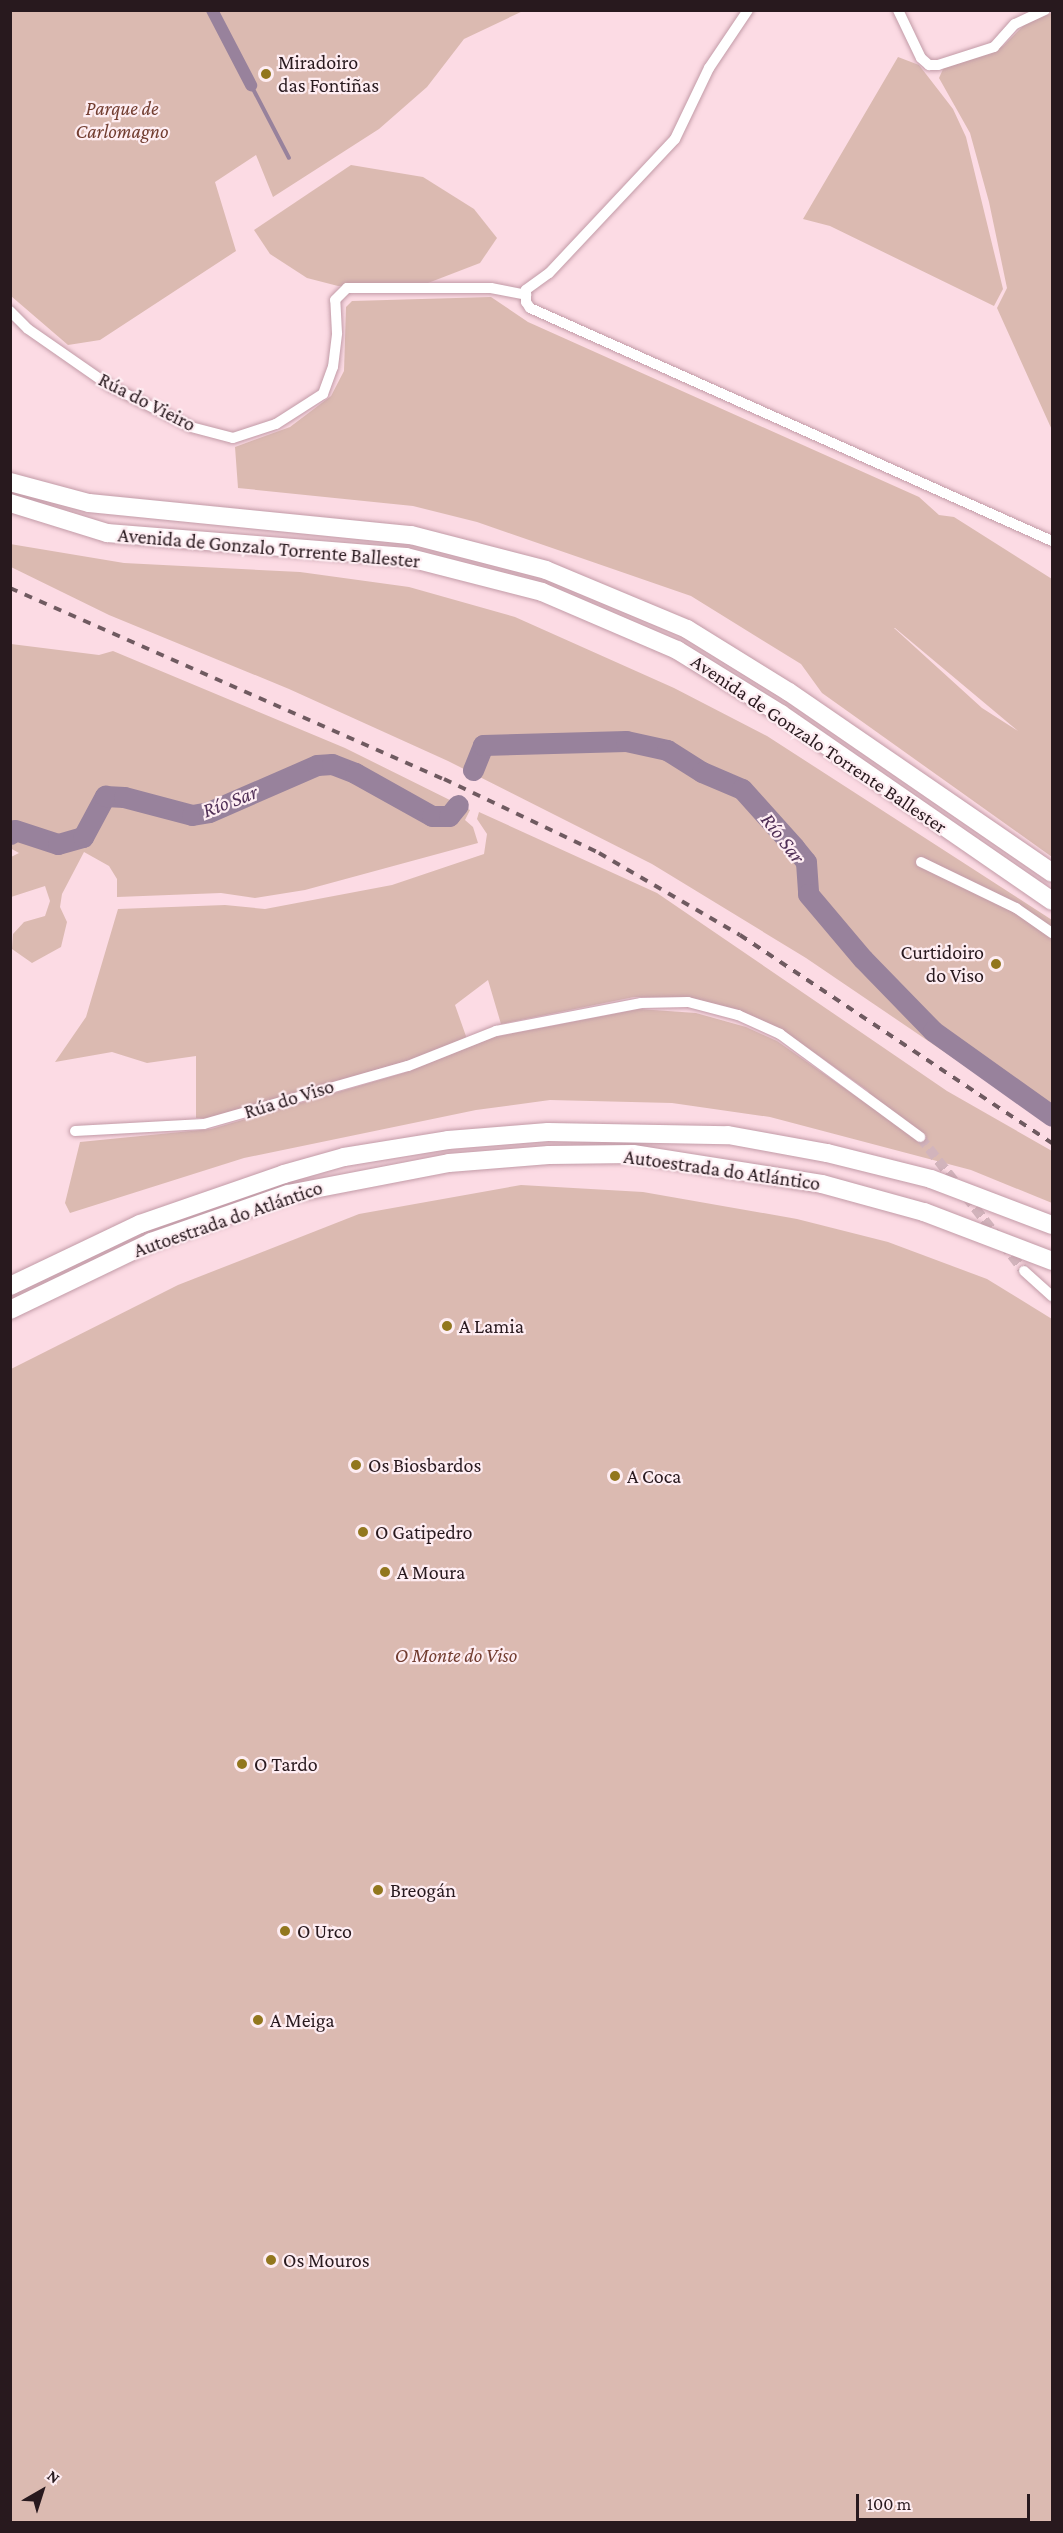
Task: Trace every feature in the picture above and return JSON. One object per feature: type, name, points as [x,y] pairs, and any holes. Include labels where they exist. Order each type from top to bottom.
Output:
[{"type":"highway","name":"Avenida de Gonzalo Torrente Ballester","points":[[10,482],[89,503],[411,535],[546,570],[687,629],[789,692],[1053,873]]},
{"type":"highway","name":"Avenida de Gonzalo Torrente Ballester","points":[[10,503],[107,532],[406,557],[542,592],[676,650],[781,714],[1053,901]]},
{"type":"highway","points":[[10,515],[59,529],[107,532]]},
{"type":"highway","name":"Autoestrada do Atlántico","points":[[10,1286],[140,1224],[284,1174],[344,1157],[448,1140],[548,1132],[728,1135],[827,1153],[931,1179],[1053,1225]]},
{"type":"highway","name":"Autoestrada do Atlántico","points":[[10,1310],[151,1242],[288,1194],[449,1163],[549,1155],[633,1154],[822,1184],[924,1212],[1053,1261]]},
{"type":"street","points":[[748,10],[709,68],[675,139],[549,273],[526,290],[530,308],[1053,541]]},
{"type":"street","points":[[898,10],[921,58],[929,65],[938,65],[994,47],[1015,24],[1045,10]]},
{"type":"street","name":"Rúa do Vieiro","points":[[10,311],[28,329],[110,386],[191,427],[233,438],[276,424],[323,394],[333,367],[337,333],[334,300],[347,288],[491,288],[526,295]]},
{"type":"street","points":[[921,862],[1016,908],[1053,933]]},
{"type":"street","name":"Rúa do Viso","points":[[75,1131],[176,1128],[220,1121],[408,1065],[495,1031],[641,1003],[688,1002],[728,1012],[780,1034],[920,1137]]},
{"type":"street","points":[[1024,1271],[1053,1296]]},
{"type":"green space","name":"Parque de Carlomagno","points":[[11,10],[523,11],[464,39],[427,87],[379,129],[273,197],[256,155],[215,182],[236,251],[100,340],[68,345],[11,296]]},
{"type":"green space","points":[[1052,13],[1052,430],[997,308],[1007,288],[989,202],[970,133],[939,78],[944,67],[1003,46],[1026,23]]},
{"type":"green space","points":[[898,57],[919,65],[953,109],[966,137],[1003,289],[994,306],[830,226],[803,219]]},
{"type":"green space","points":[[351,165],[423,177],[474,209],[497,238],[480,263],[428,283],[338,286],[307,278],[270,254],[254,230]]},
{"type":"green space","points":[[491,297],[528,322],[919,497],[939,515],[954,517],[1052,579],[1052,857],[822,693],[801,664],[691,596],[477,522],[413,506],[238,488],[235,447],[290,427],[331,396],[344,371],[346,307],[352,301]],"holes":[[[895,628],[1018,731],[982,708]]]},
{"type":"green space","points":[[10,544],[124,563],[300,572],[409,587],[515,617],[674,688],[767,736],[1052,920],[1052,1125],[806,958],[652,864],[448,761],[289,689],[109,615],[11,567]]},
{"type":"green space","points":[[11,644],[99,655],[113,651],[345,748],[470,810],[465,820],[473,827],[478,843],[305,890],[255,898],[221,893],[117,897],[117,879],[109,866],[84,852],[62,894],[60,907],[67,922],[61,947],[32,963],[12,949],[13,934],[24,922],[45,916],[50,901],[45,886],[11,897],[11,857],[19,853],[10,848]]},
{"type":"green space","points":[[479,812],[657,893],[947,1091],[1052,1151],[1052,1203],[971,1170],[770,1117],[672,1103],[550,1100],[476,1110],[244,1158],[70,1213],[65,1203],[80,1142],[211,1129],[407,1072],[494,1037],[639,1009],[696,1013],[746,1027],[777,1041],[880,1113],[868,1091],[781,1029],[736,1009],[686,997],[634,997],[501,1024],[488,980],[455,1005],[467,1039],[410,1060],[211,1118],[196,1118],[196,1056],[147,1063],[112,1052],[55,1062],[86,1017],[118,909],[225,905],[265,909],[392,885],[484,854],[487,834],[477,819]]},
{"type":"green space","name":"O Monte do Viso","points":[[521,1185],[643,1192],[797,1219],[888,1242],[987,1279],[1052,1319],[1052,2522],[11,2522],[11,1369],[178,1285],[359,1214]]},
{"type":"waterway","points":[[212,10],[251,85]]},
{"type":"waterway","points":[[251,85],[289,158]]},
{"type":"waterway","name":"Río Sar","points":[[473,770],[483,745],[626,741],[667,750],[702,772],[742,789],[806,862],[808,894],[863,959],[933,1031],[1052,1116]]},
{"type":"waterway","name":"Río Sar","points":[[10,834],[15,830],[58,844],[83,837],[105,796],[124,797],[192,815],[209,812],[317,765],[332,764],[355,773],[432,816],[449,816],[458,805]]},
{"type":"tunnel","points":[[920,1137],[1024,1271]]},
{"type":"railway","points":[[10,588],[444,779],[599,853],[740,935],[1052,1143]]},
{"type":"place","name":"Miradoiro das Fontiñas","points":[[266,74]]},
{"type":"place","name":"Curtidoiro do Viso","points":[[996,964]]},
{"type":"place","name":"A Lamia","points":[[447,1326]]},
{"type":"place","name":"Os Biosbardos","points":[[356,1465]]},
{"type":"place","name":"A Coca","points":[[615,1476]]},
{"type":"place","name":"O Gatipedro","points":[[363,1532]]},
{"type":"place","name":"A Moura","points":[[385,1572]]},
{"type":"place","name":"O Tardo","points":[[242,1764]]},
{"type":"place","name":"Breogán","points":[[378,1890]]},
{"type":"place","name":"O Urco","points":[[285,1931]]},
{"type":"place","name":"A Meiga","points":[[258,2020]]},
{"type":"place","name":"Os Mouros","points":[[271,2260]]}]
